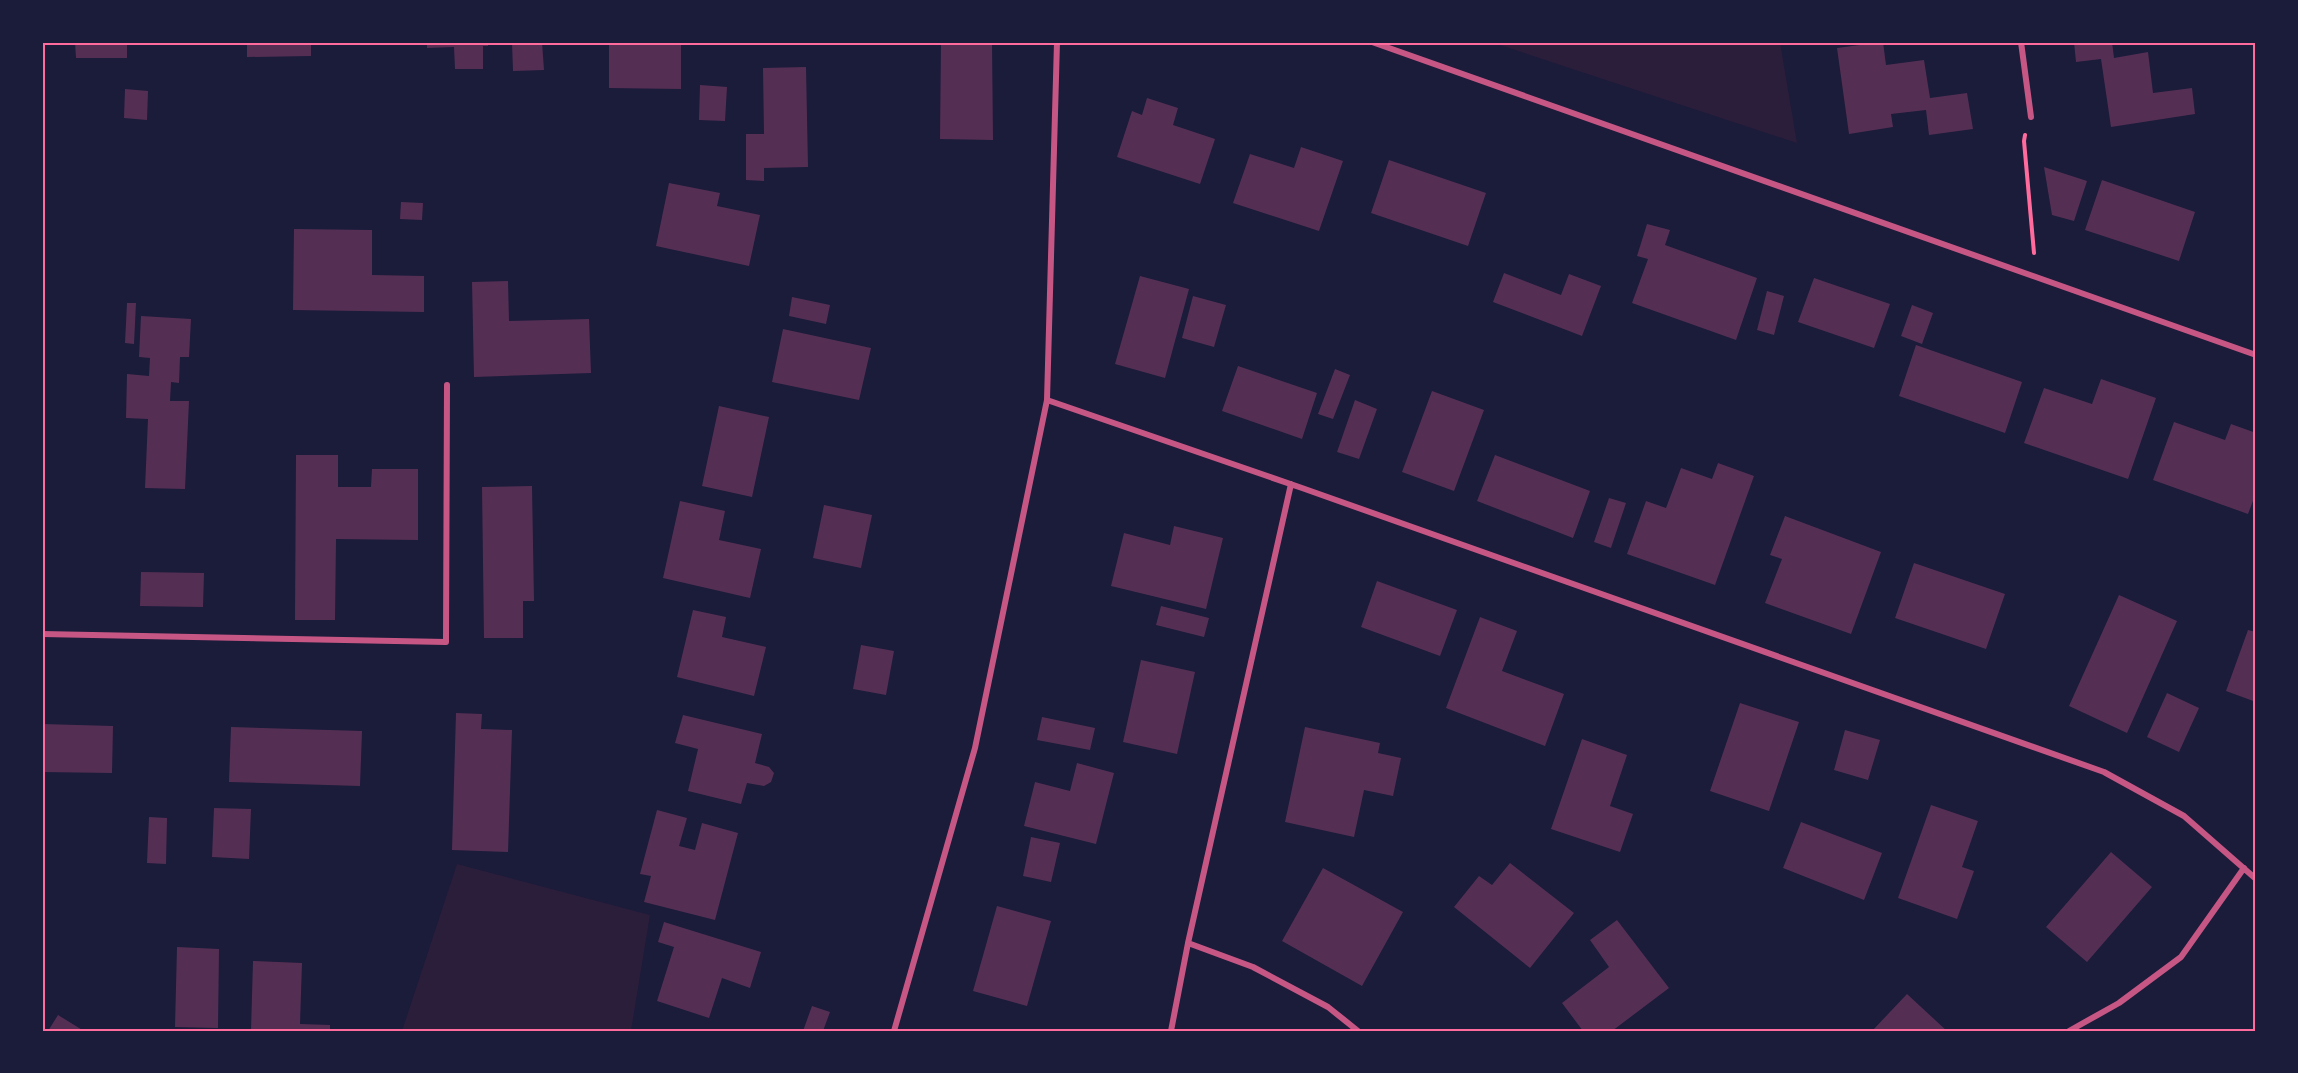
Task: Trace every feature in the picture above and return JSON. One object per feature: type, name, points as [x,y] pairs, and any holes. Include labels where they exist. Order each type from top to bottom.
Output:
[{"type":"street","points":[[894,1031],[975,748],[1047,400],[1057,42]]},
{"type":"street","points":[[1372,42],[2256,355]]},
{"type":"street","points":[[2021,42],[2031,117]]},
{"type":"street","points":[[42,634],[447,642],[447,384]]},
{"type":"street","points":[[1047,400],[2104,772],[2184,816],[2256,879]]},
{"type":"street","points":[[1171,1031],[1188,943],[1291,484]]},
{"type":"street","points":[[2068,1031],[2119,1003],[2181,957],[2244,868]]},
{"type":"street","points":[[1188,943],[1253,967],[1328,1007],[1358,1031]]},
{"type":"path","points":[[2031,117],[2024,141],[2036,278]]},
{"type":"shaded area","points":[[1491,42],[1780,42],[1797,143]]},
{"type":"shaded area","points":[[457,864],[650,915],[631,1031],[402,1031]]},
{"type":"building","points":[[75,42],[127,42],[127,58],[76,58]]},
{"type":"building","points":[[247,42],[311,42],[311,56],[247,57]]},
{"type":"building","points":[[427,42],[488,42],[488,46],[483,46],[483,69],[455,69],[454,47],[427,48]]},
{"type":"building","points":[[512,42],[542,42],[544,70],[513,71]]},
{"type":"building","points":[[609,42],[681,42],[681,89],[609,88]]},
{"type":"building","points":[[941,42],[992,42],[993,140],[940,139]]},
{"type":"building","points":[[1883,42],[1886,65],[1924,60],[1930,98],[1967,93],[1973,129],[1929,135],[1926,110],[1891,114],[1893,127],[1849,134],[1837,48]]},
{"type":"building","points":[[2074,42],[2112,42],[2114,58],[2148,52],[2153,93],[2192,88],[2195,114],[2111,127],[2101,59],[2076,62]]},
{"type":"building","points":[[806,67],[808,167],[764,168],[764,181],[746,180],[746,134],[764,134],[763,68]]},
{"type":"building","points":[[700,85],[727,87],[725,121],[699,120]]},
{"type":"building","points":[[125,89],[148,91],[147,120],[124,118]]},
{"type":"building","points":[[1147,98],[1178,108],[1173,125],[1215,139],[1200,184],[1117,157],[1132,111],[1142,115]]},
{"type":"building","points":[[1301,147],[1343,161],[1319,231],[1233,203],[1250,154],[1294,168]]},
{"type":"building","points":[[1389,160],[1486,193],[1468,246],[1371,213]]},
{"type":"building","points":[[2044,167],[2087,181],[2074,221],[2052,215]]},
{"type":"building","points":[[2102,180],[2195,212],[2179,261],[2085,230]]},
{"type":"building","points":[[669,183],[720,193],[717,206],[760,215],[749,266],[656,246]]},
{"type":"building","points":[[401,202],[423,203],[422,220],[400,219]]},
{"type":"building","points":[[1647,224],[1670,230],[1665,245],[1757,278],[1736,340],[1632,303],[1648,259],[1637,256]]},
{"type":"building","points":[[294,229],[372,230],[372,275],[424,276],[424,312],[293,310]]},
{"type":"building","points":[[1504,273],[1561,295],[1569,274],[1601,286],[1582,336],[1493,302]]},
{"type":"building","points":[[1140,276],[1189,289],[1165,378],[1115,364]]},
{"type":"building","points":[[1814,278],[1890,304],[1874,348],[1798,322]]},
{"type":"building","points":[[508,281],[509,321],[589,319],[591,373],[474,377],[472,282]]},
{"type":"building","points":[[1767,291],[1784,296],[1774,335],[1757,330]]},
{"type":"building","points":[[1193,296],[1226,305],[1214,347],[1182,338]]},
{"type":"building","points":[[792,297],[830,305],[826,324],[789,316]]},
{"type":"building","points":[[127,303],[136,303],[134,344],[125,343]]},
{"type":"building","points":[[1912,305],[1933,313],[1922,344],[1901,336]]},
{"type":"building","points":[[141,316],[191,319],[189,357],[180,357],[179,383],[171,382],[170,401],[189,401],[185,489],[145,488],[148,419],[126,418],[127,374],[149,376],[150,358],[139,357]]},
{"type":"building","points":[[783,329],[871,348],[859,400],[772,382]]},
{"type":"building","points":[[1916,345],[2022,382],[2005,433],[1899,396]]},
{"type":"building","points":[[1238,366],[1317,393],[1302,439],[1222,411]]},
{"type":"building","points":[[1335,369],[1350,375],[1333,419],[1318,414]]},
{"type":"building","points":[[2101,379],[2156,398],[2128,479],[2024,443],[2044,388],[2092,404]]},
{"type":"building","points":[[1432,391],[1484,410],[1454,491],[1402,472]]},
{"type":"building","points":[[1355,400],[1377,409],[1359,459],[1337,452]]},
{"type":"building","points":[[719,406],[769,417],[752,497],[702,486]]},
{"type":"building","points":[[2174,422],[2225,440],[2231,424],[2256,433],[2256,493],[2248,514],[2153,480]]},
{"type":"building","points":[[296,455],[338,455],[338,487],[371,487],[372,469],[418,469],[418,540],[336,539],[335,620],[295,620]]},
{"type":"building","points":[[1495,455],[1590,491],[1573,538],[1477,501]]},
{"type":"building","points":[[1718,463],[1754,476],[1715,585],[1627,554],[1646,501],[1666,508],[1681,468],[1712,479]]},
{"type":"building","points":[[532,486],[534,601],[523,601],[523,638],[484,638],[482,487]]},
{"type":"building","points":[[1609,498],[1626,503],[1611,548],[1594,542]]},
{"type":"building","points":[[680,501],[725,511],[719,540],[761,549],[750,598],[663,578]]},
{"type":"building","points":[[824,505],[872,515],[861,568],[813,558]]},
{"type":"building","points":[[1785,516],[1881,552],[1851,634],[1765,603],[1782,559],[1770,555]]},
{"type":"building","points":[[1174,526],[1223,538],[1206,609],[1111,586],[1124,533],[1170,545]]},
{"type":"building","points":[[1914,563],[2005,594],[1986,649],[1895,618]]},
{"type":"building","points":[[141,572],[204,573],[203,607],[140,606]]},
{"type":"building","points":[[1377,581],[1457,610],[1440,656],[1361,627]]},
{"type":"building","points":[[2119,595],[2177,621],[2127,733],[2069,706]]},
{"type":"building","points":[[1161,606],[1209,618],[1204,637],[1156,625]]},
{"type":"building","points":[[693,610],[726,617],[722,637],[766,647],[754,696],[677,677]]},
{"type":"building","points":[[1480,617],[1517,631],[1502,671],[1564,694],[1545,746],[1446,708]]},
{"type":"building","points":[[2248,630],[2256,632],[2256,702],[2226,691]]},
{"type":"building","points":[[861,645],[894,651],[886,695],[853,689]]},
{"type":"building","points":[[1141,660],[1195,672],[1177,754],[1123,742]]},
{"type":"building","points":[[2167,693],[2199,708],[2179,752],[2147,737]]},
{"type":"building","points":[[1740,703],[1799,722],[1769,811],[1710,791]]},
{"type":"building","points":[[456,713],[482,714],[481,729],[512,730],[508,852],[452,850]]},
{"type":"building","points":[[683,715],[762,734],[755,763],[769,767],[774,773],[771,782],[764,786],[747,783],[741,804],[688,791],[698,749],[675,743]]},
{"type":"building","points":[[1042,717],[1095,728],[1090,750],[1037,740]]},
{"type":"building","points":[[42,724],[113,726],[112,773],[42,772]]},
{"type":"building","points":[[231,727],[362,731],[360,786],[229,782]]},
{"type":"building","points":[[1305,727],[1380,743],[1378,753],[1401,758],[1393,796],[1364,790],[1354,837],[1285,822]]},
{"type":"building","points":[[1845,730],[1880,740],[1868,780],[1834,770]]},
{"type":"building","points":[[1582,739],[1627,755],[1610,806],[1633,814],[1620,852],[1551,829]]},
{"type":"building","points":[[1077,763],[1114,773],[1096,844],[1024,826],[1035,782],[1070,791]]},
{"type":"building","points":[[1931,805],[1978,821],[1962,867],[1974,871],[1957,919],[1898,898]]},
{"type":"building","points":[[214,808],[251,809],[249,859],[212,857]]},
{"type":"building","points":[[657,810],[687,818],[679,846],[695,850],[702,823],[738,833],[715,920],[644,902],[651,876],[640,874]]},
{"type":"building","points":[[149,817],[167,818],[166,864],[147,863]]},
{"type":"building","points":[[1801,822],[1882,853],[1864,900],[1783,868]]},
{"type":"building","points":[[1031,837],[1060,843],[1051,882],[1023,876]]},
{"type":"building","points":[[2111,852],[2152,887],[2087,962],[2046,927]]},
{"type":"building","points":[[1510,863],[1574,913],[1530,968],[1454,907],[1479,876],[1492,885]]},
{"type":"building","points":[[1323,868],[1403,912],[1362,986],[1282,941]]},
{"type":"building","points":[[997,906],[1051,921],[1027,1006],[973,991]]},
{"type":"building","points":[[1617,920],[1669,988],[1612,1031],[1583,1031],[1562,1003],[1609,967],[1590,940]]},
{"type":"building","points":[[664,922],[761,952],[750,988],[722,978],[709,1018],[657,1001],[674,947],[658,942]]},
{"type":"building","points":[[177,947],[219,949],[218,1028],[175,1027]]},
{"type":"building","points":[[253,961],[302,963],[300,1024],[330,1025],[330,1031],[251,1031]]},
{"type":"building","points":[[1907,994],[1947,1031],[1872,1031]]},
{"type":"building","points":[[812,1006],[830,1012],[823,1031],[803,1031]]},
{"type":"building","points":[[58,1015],[84,1031],[48,1031]]}]
